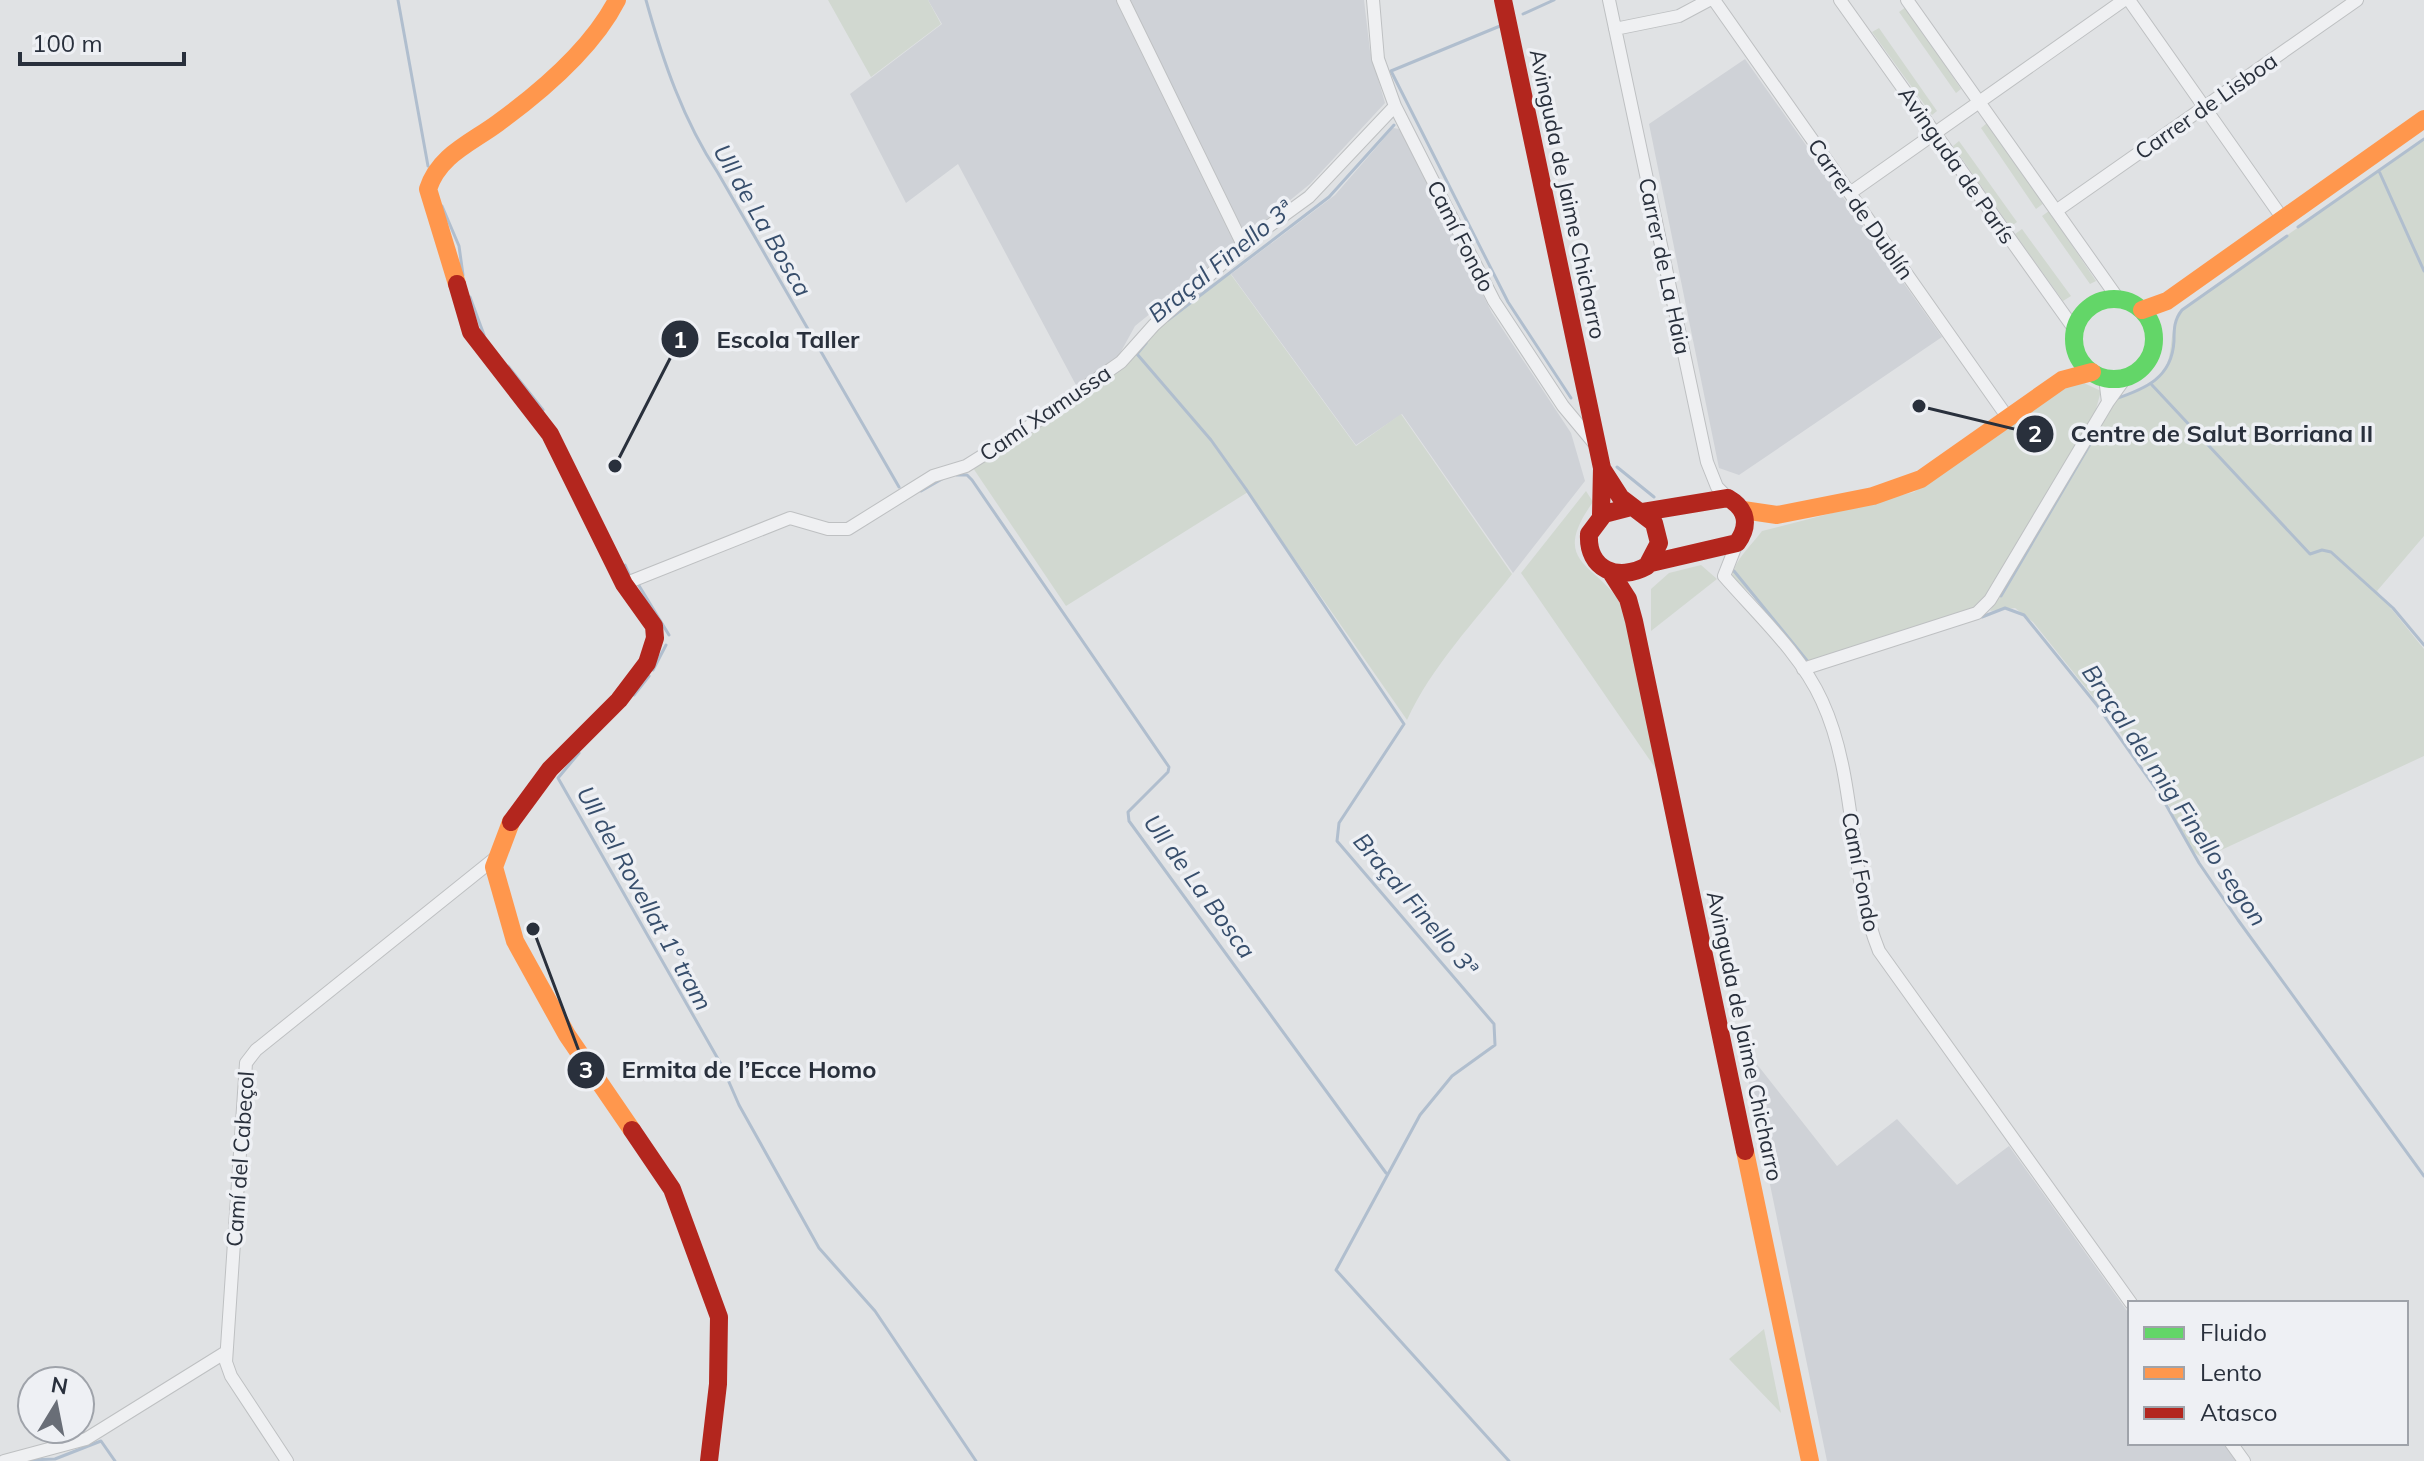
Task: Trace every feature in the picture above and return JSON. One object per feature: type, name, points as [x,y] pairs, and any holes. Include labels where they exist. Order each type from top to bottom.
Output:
[{"type":"street","points":[[617,0],[603,27],[500,122],[443,163],[430,179],[428,189],[471,332],[550,434],[624,584],[654,626],[655,638],[647,663],[619,700],[550,769],[522,803],[494,859],[515,941],[567,1035],[672,1189],[719,1317],[718,1384],[709,1461]]},
{"type":"street","points":[[1123,0],[1243,245]]},
{"type":"street","name":"Camí Fondo","points":[[1373,0],[1378,59],[1395,106],[1494,301],[1600,459]]},
{"type":"street","name":"Avinguda de Jaime Chicharro","points":[[1503,0],[1600,459]]},
{"type":"street","points":[[1609,0],[1615,29],[1679,16],[1712,0]]},
{"type":"street","name":"Carrer de Dublín","points":[[1712,0],[2008,418]]},
{"type":"street","name":"Avinguda de París","points":[[1840,0],[2075,330]]},
{"type":"street","points":[[1907,0],[2119,300]]},
{"type":"street","points":[[1850,193],[2126,0],[2283,219]]},
{"type":"street","name":"Carrer de Lisboa","points":[[2056,211],[2357,0]]},
{"type":"street","name":"Carrer de La Haia","points":[[1615,29],[1707,462],[1717,487],[1728,498]]},
{"type":"street","name":"Camí Xamussa","points":[[624,584],[790,518],[828,529],[848,529],[933,476],[966,466],[1033,424],[1121,362],[1154,325],[1243,245],[1309,197],[1395,106]]},
{"type":"street","points":[[2142,310],[2167,301],[2424,119]]},
{"type":"street","points":[[2108,402],[2098,375],[2078,355],[2075,330],[2087,310],[2107,300],[2119,300],[2142,310],[2153,330]]},
{"type":"street","points":[[1803,669],[1977,613],[1998,588],[2108,402],[2126,377],[2146,363],[2152,353],[2153,330],[2167,301]]},
{"type":"street","points":[[1634,621],[1628,599],[1612,574],[1599,565],[1591,552],[1591,528],[1601,515],[1615,507],[1637,509],[1728,498],[1743,510],[1777,515],[1873,496],[1921,479],[2062,380],[2078,355]]},
{"type":"street","points":[[2062,380],[2098,375],[2126,377]]},
{"type":"street","points":[[1600,459],[1613,487],[1654,524],[1659,540],[1636,590],[1634,621]]},
{"type":"street","points":[[1600,459],[1601,515]]},
{"type":"street","points":[[1741,538],[1743,510]]},
{"type":"street","points":[[1612,574],[1628,576],[1647,566],[1741,538],[1777,515]]},
{"type":"street","name":"Camí Fondo","points":[[1741,538],[1724,576],[1803,669],[1824,704],[1840,757],[1861,887],[1879,951],[2130,1301]]},
{"type":"street","name":"Avinguda de Jaime Chicharro","points":[[1634,621],[1810,1461]]},
{"type":"street","name":"Camí del Cabeçol","points":[[287,1461],[231,1376],[226,1352],[243,1077],[250,1055],[494,859]]},
{"type":"street","points":[[4,1461],[86,1439],[226,1352]]},
{"type":"shaded area","points":[[828,0],[928,0],[941,24],[871,77]]},
{"type":"shaded area","points":[[928,0],[1364,0],[1370,51],[1385,103],[1310,184],[1135,326],[1118,357],[1077,387],[958,164],[906,203],[850,94],[942,24]]},
{"type":"shaded area","points":[[1906,7],[1961,89],[1956,93],[1899,12]]},
{"type":"shaded area","points":[[1879,28],[1937,111],[1932,115],[1872,32]]},
{"type":"shaded area","points":[[1745,59],[1942,337],[1739,475],[1719,468],[1649,124]]},
{"type":"shaded area","points":[[1987,123],[2044,203],[2036,209],[1981,128]]},
{"type":"shaded area","points":[[1393,128],[1400,129],[1492,313],[1571,433],[1585,481],[1513,573],[1402,414],[1356,445],[1231,274],[1335,195]]},
{"type":"shaded area","points":[[2424,139],[2424,536],[2377,591],[2424,649],[2424,756],[2204,858],[2187,842],[2167,802],[2120,732],[2033,622],[2015,608],[1990,611],[2111,404],[2148,386],[2160,376],[2168,360],[2174,325],[2182,309]]},
{"type":"shaded area","points":[[1959,141],[2017,222],[2010,227],[1953,146]]},
{"type":"shaded area","points":[[2049,211],[2096,281],[2090,284],[2042,216]]},
{"type":"shaded area","points":[[2022,229],[2071,296],[2063,301],[2015,234]]},
{"type":"shaded area","points":[[1229,272],[1356,446],[1401,414],[1512,574],[1428,681],[1407,720],[1248,492],[1066,606],[973,468]]},
{"type":"shaded area","points":[[2084,383],[2101,391],[2093,420],[1992,590],[1978,607],[1807,663],[1751,594],[1732,577],[1740,558],[1762,531],[1914,492],[2063,388]]},
{"type":"shaded area","points":[[1586,491],[1593,502],[1580,523],[1575,539],[1576,552],[1623,608],[1658,772],[1521,573]]},
{"type":"shaded area","points":[[1701,565],[1717,579],[1651,631],[1651,589],[1669,573]]},
{"type":"shaded area","points":[[1741,1044],[1837,1166],[1897,1119],[1957,1185],[2009,1146],[2128,1312],[2128,1445],[2224,1445],[2236,1461],[1827,1461]]},
{"type":"shaded area","points":[[1764,1329],[1781,1413],[1729,1359]]},
{"type":"waterway","name":"Ull del Rovellat 1º tram","points":[[398,0],[428,166]]},
{"type":"waterway","name":"Ull de La Bosca","points":[[646,0],[667,68],[694,132],[899,487]]},
{"type":"waterway","points":[[1523,14],[1554,0]]},
{"type":"waterway","name":"Braçal del mig Finello segon","points":[[1500,26],[1391,71],[1508,302],[1571,398]]},
{"type":"waterway","name":"Braçal Finello 3ª","points":[[1168,320],[1329,197],[1394,125]]},
{"type":"waterway","points":[[2298,227],[2424,139]]},
{"type":"waterway","points":[[2379,171],[2424,271]]},
{"type":"waterway","name":"Ull del Rovellat 1º tram","points":[[442,206],[459,246],[463,275]]},
{"type":"waterway","points":[[2115,399],[2137,391],[2162,373],[2172,354],[2175,325],[2182,310],[2287,236]]},
{"type":"waterway","name":"Ull del Rovellat 1º tram","points":[[470,297],[484,335]]},
{"type":"waterway","name":"Braçal Finello 3ª","points":[[1146,343],[1137,354],[1211,440],[1404,724],[1339,823],[1337,841],[1494,1024],[1495,1045],[1452,1076],[1420,1115],[1336,1270],[1509,1461]]},
{"type":"waterway","name":"Ull del Rovellat 1º tram","points":[[508,366],[543,410]]},
{"type":"waterway","points":[[2152,385],[2310,554],[2322,550],[2331,552],[2393,608],[2424,645]]},
{"type":"waterway","points":[[2001,596],[2096,434]]},
{"type":"waterway","name":"Braçal del mig Finello segon","points":[[1617,467],[1654,497]]},
{"type":"waterway","name":"Ull de La Bosca","points":[[957,475],[967,475],[972,480],[1169,767],[1168,772],[1128,812],[1129,821],[1386,1173]]},
{"type":"waterway","name":"Ull de La Bosca","points":[[921,491],[942,479]]},
{"type":"waterway","name":"Ull del Rovellat 1º tram","points":[[625,565],[629,574]]},
{"type":"waterway","name":"Braçal del mig Finello segon","points":[[1734,571],[1809,663]]},
{"type":"waterway","name":"Ull del Rovellat 1º tram","points":[[638,584],[669,635]]},
{"type":"waterway","name":"Braçal del mig Finello segon","points":[[1982,617],[2005,608],[2024,615],[2096,704],[2161,796],[2199,863],[2238,920],[2424,1176]]},
{"type":"waterway","name":"Ull del Rovellat 1º tram","points":[[653,670],[666,645]]},
{"type":"waterway","name":"Ull del Rovellat 1º tram","points":[[634,695],[649,676]]},
{"type":"waterway","name":"Ull del Rovellat 1º tram","points":[[579,753],[558,778],[722,1066],[739,1105],[819,1248],[875,1311],[976,1461]]},
{"type":"waterway","points":[[29,1460],[55,1459],[101,1441],[115,1461]]},
{"type":"traffic: fast","points":[[2114,299],[2129,302],[2142,311],[2151,324],[2154,339],[2151,354],[2142,367],[2129,376],[2114,379],[2099,376],[2086,367],[2077,354],[2074,339],[2077,324],[2086,311],[2099,302],[2114,299]]},
{"type":"traffic: slow","points":[[457,284],[428,189],[433,177],[448,158],[515,111],[565,68],[594,35],[617,0]]},
{"type":"traffic: slow","points":[[2142,310],[2167,301],[2424,119]]},
{"type":"traffic: slow","points":[[1743,510],[1777,515],[1873,496],[1921,479],[2062,380],[2092,372]]},
{"type":"traffic: slow","points":[[511,822],[494,867],[515,941],[567,1035],[632,1130]]},
{"type":"traffic: slow","points":[[1745,1151],[1810,1461]]},
{"type":"traffic: jam","points":[[1503,0],[1602,468],[1601,515]]},
{"type":"traffic: jam","points":[[457,284],[471,332],[550,434],[624,584],[654,626],[655,638],[647,663],[619,700],[550,769],[511,822]]},
{"type":"traffic: jam","points":[[1603,470],[1621,498],[1654,523],[1659,543],[1647,566],[1625,573],[1606,570],[1593,556],[1589,534],[1604,514],[1631,507]]},
{"type":"traffic: jam","points":[[1643,512],[1728,498],[1743,512],[1745,524],[1737,543],[1651,563]]},
{"type":"traffic: jam","points":[[1612,574],[1628,599],[1634,621],[1745,1151]]},
{"type":"traffic: jam","points":[[632,1130],[672,1189],[719,1317],[718,1384],[709,1461]]},
{"type":"place","name":"Centre de Salut Borriana II","points":[[1919,406]]},
{"type":"place","name":"Escola Taller","points":[[615,466]]},
{"type":"place","name":"Ermita de l’Ecce Homo","points":[[533,929]]}]
